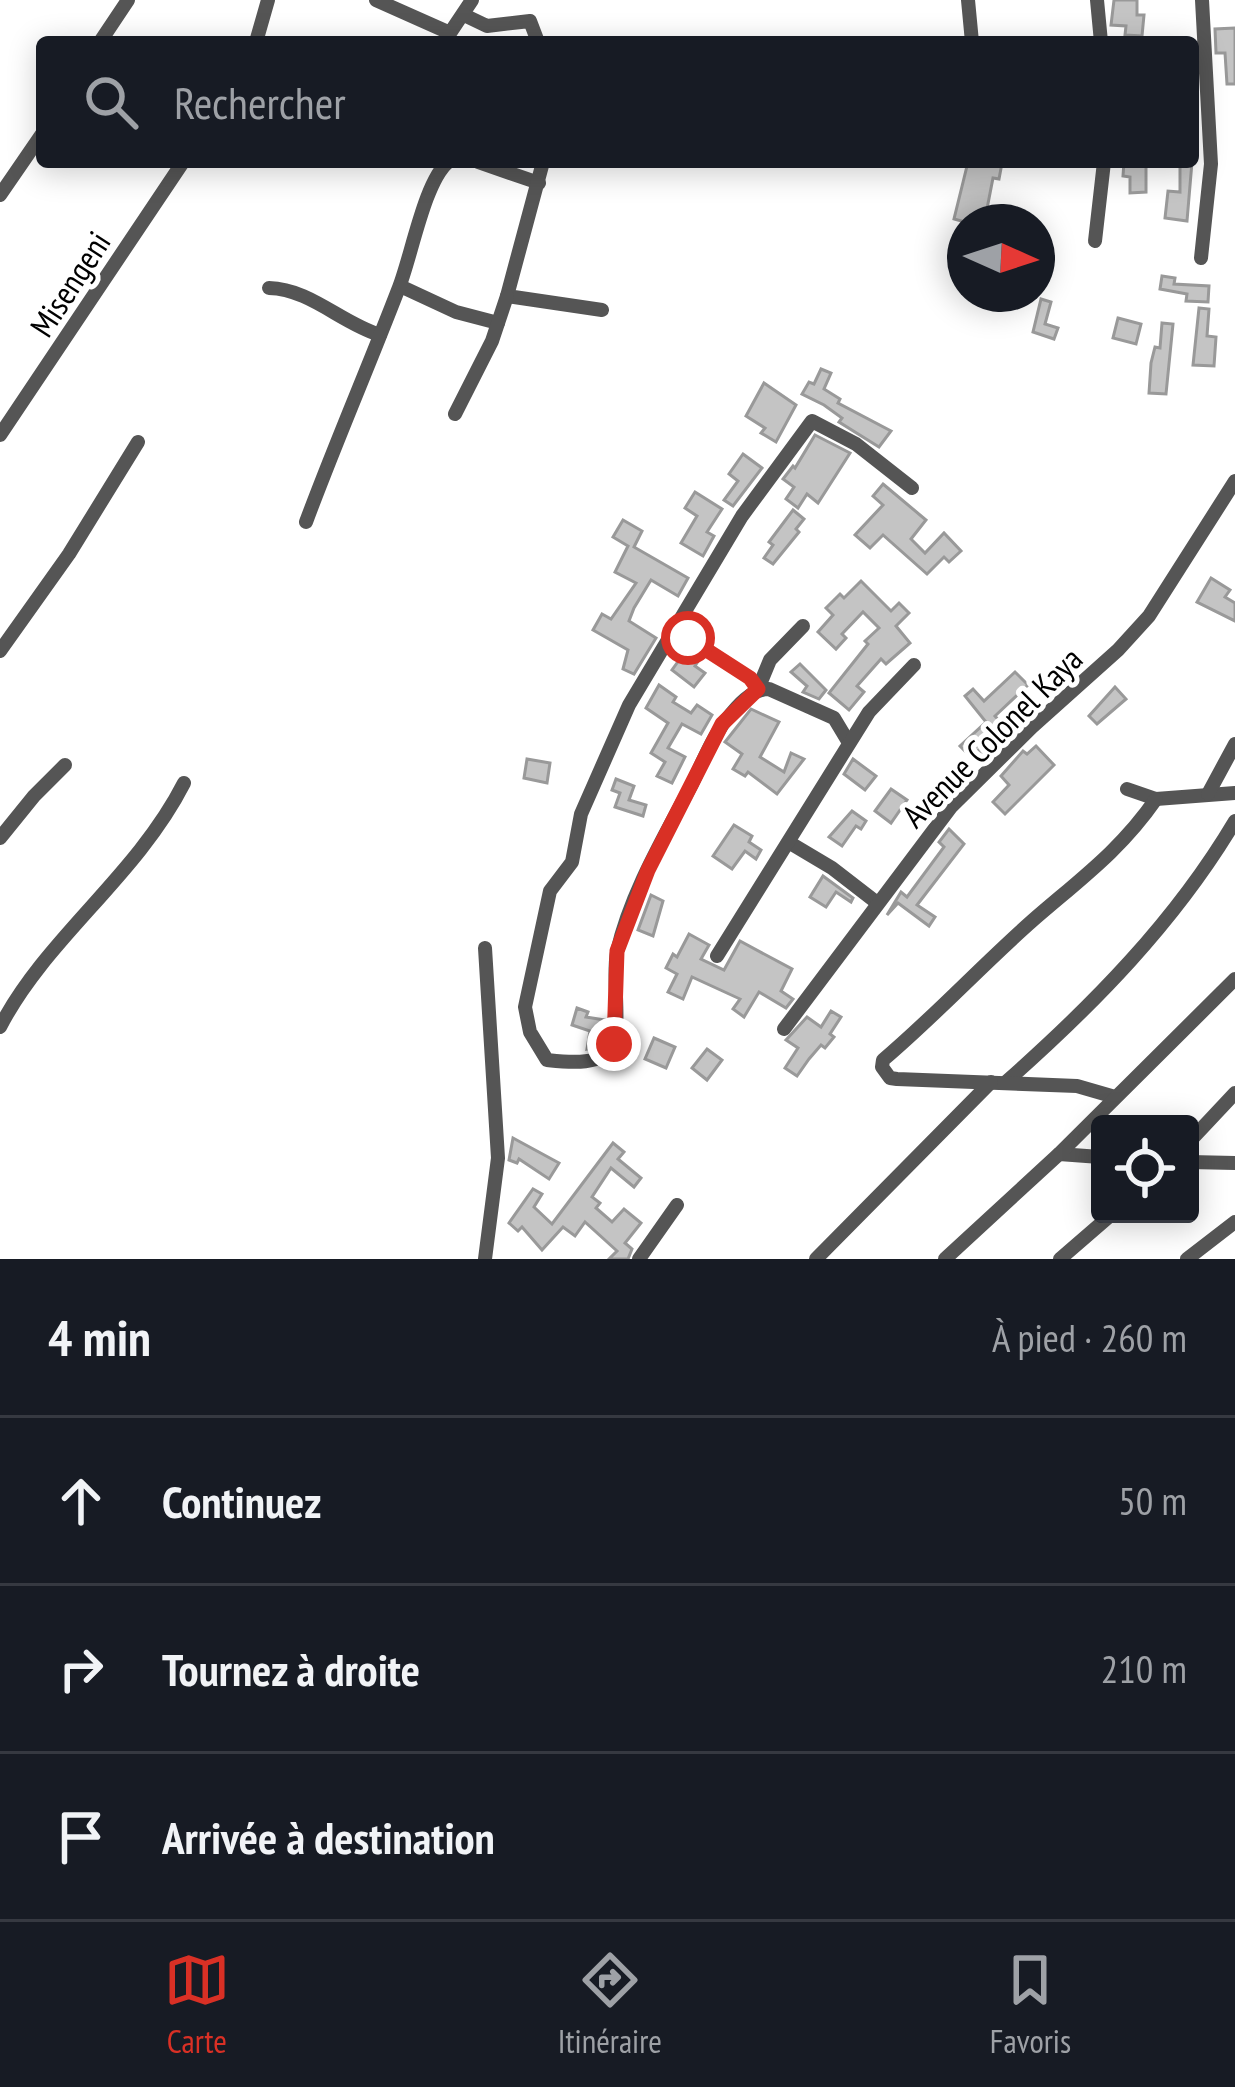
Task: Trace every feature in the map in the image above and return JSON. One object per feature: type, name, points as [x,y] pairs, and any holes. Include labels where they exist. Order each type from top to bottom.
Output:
[{"type":"street","points":[[104,36],[128,0]]},
{"type":"street","points":[[258,36],[268,0]]},
{"type":"street","points":[[384,2],[450,33],[472,0]]},
{"type":"street","points":[[968,0],[971,36]]},
{"type":"street","points":[[1097,0],[1101,36]]},
{"type":"street","points":[[1201,258],[1211,164],[1202,0]]},
{"type":"street","points":[[464,15],[487,26],[530,22],[536,36]]},
{"type":"street","points":[[0,195],[36,143]]},
{"type":"street","name":"Misengeni","points":[[0,435],[179,168]]},
{"type":"street","points":[[306,523],[444,168]]},
{"type":"street","points":[[495,168],[539,183]]},
{"type":"street","points":[[455,414],[498,323],[542,168]]},
{"type":"street","points":[[1095,241],[1103,168]]},
{"type":"street","points":[[400,286],[456,312],[498,323]]},
{"type":"street","points":[[269,288],[294,291],[356,327],[380,334]]},
{"type":"street","points":[[507,296],[602,310]]},
{"type":"street","points":[[803,626],[770,660],[758,689],[722,724],[648,870],[617,951],[614,1044],[603,1056],[572,1063],[547,1060],[530,1032],[525,1007],[550,891],[572,862],[581,814],[629,705],[742,516],[812,421],[856,444],[912,488]]},
{"type":"street","points":[[0,651],[69,554],[138,442]]},
{"type":"street","name":"Avenue Colonel Kaya","points":[[784,1029],[951,807],[1149,616],[1235,481]]},
{"type":"street","points":[[717,956],[848,743],[869,712],[914,665]]},
{"type":"street","points":[[758,689],[769,688],[821,710],[840,723],[848,743]]},
{"type":"street","points":[[1208,794],[1235,744]]},
{"type":"street","points":[[0,838],[65,765]]},
{"type":"street","points":[[0,1027],[39,970],[134,860],[184,783]]},
{"type":"street","points":[[1127,789],[1156,799],[1235,793]]},
{"type":"street","points":[[1114,1097],[1077,1086],[890,1078],[882,1067],[998,952],[1130,836],[1156,799]]},
{"type":"street","points":[[816,1259],[999,1082],[1114,981],[1235,821]]},
{"type":"street","points":[[790,843],[876,902]]},
{"type":"street","points":[[485,948],[498,1158],[485,1259]]},
{"type":"street","points":[[945,1259],[1196,1022],[1235,979]]},
{"type":"street","points":[[1199,1129],[1235,1093]]},
{"type":"street","points":[[1059,1154],[1091,1156]]},
{"type":"street","points":[[1199,1162],[1235,1163]]},
{"type":"street","points":[[638,1259],[677,1205]]},
{"type":"street","points":[[1187,1259],[1235,1222]]},
{"type":"street","points":[[1060,1259],[1102,1223]]},
{"type":"path","points":[[675,628],[750,678],[758,689]]},
{"type":"building","points":[[1114,0],[1137,0],[1137,15],[1144,15],[1142,36],[1125,35],[1126,26],[1111,25]]},
{"type":"building","points":[[1235,28],[1235,84],[1227,84],[1225,53],[1216,53],[1215,29]]},
{"type":"building","points":[[967,168],[1001,168],[999,179],[993,178],[988,204],[958,204]]},
{"type":"building","points":[[1124,168],[1146,168],[1146,192],[1130,193],[1130,177],[1123,176]]},
{"type":"building","points":[[1180,168],[1191,168],[1187,221],[1165,218],[1168,191],[1180,192]]},
{"type":"building","points":[[1162,276],[1175,278],[1174,284],[1209,286],[1208,302],[1186,301],[1187,294],[1160,289]]},
{"type":"building","points":[[1199,308],[1209,309],[1207,336],[1216,337],[1214,366],[1193,365]]},
{"type":"building","points":[[1038,312],[1048,312],[1045,324],[1058,328],[1054,339],[1033,332]]},
{"type":"building","points":[[1118,318],[1141,324],[1136,344],[1113,338]]},
{"type":"building","points":[[1162,323],[1173,324],[1166,394],[1149,393],[1151,363],[1155,347],[1160,348]]},
{"type":"building","points":[[821,369],[831,373],[824,389],[840,399],[838,403],[891,431],[879,447],[802,394]]},
{"type":"building","points":[[764,383],[796,405],[776,442],[746,416]]},
{"type":"building","points":[[815,435],[850,453],[818,503],[807,494],[798,508],[786,499],[794,487],[783,479]]},
{"type":"building","points":[[743,454],[762,468],[733,506],[724,500],[738,481],[729,474]]},
{"type":"building","points":[[883,484],[926,520],[911,539],[925,553],[944,533],[961,551],[949,562],[944,557],[927,574],[883,535],[870,548],[855,535],[883,505],[873,496]]},
{"type":"building","points":[[695,492],[722,509],[707,532],[714,536],[703,556],[681,543],[697,516],[685,508]]},
{"type":"building","points":[[793,510],[804,519],[773,564],[764,558],[773,545],[769,542]]},
{"type":"building","points":[[623,520],[642,531],[634,547],[688,578],[678,596],[651,580],[634,608],[629,621],[656,638],[634,674],[623,669],[628,650],[593,630],[602,614],[611,619],[636,583],[615,572],[628,546],[613,537]]},
{"type":"building","points":[[1211,578],[1230,590],[1225,597],[1235,603],[1235,621],[1197,602]]},
{"type":"building","points":[[861,581],[891,611],[899,603],[909,613],[896,626],[910,643],[886,664],[881,659],[857,686],[864,692],[849,710],[829,693],[879,628],[863,612],[842,634],[846,638],[836,649],[818,632],[833,615],[826,608]]},
{"type":"building","points":[[698,640],[708,646],[695,666],[705,673],[694,687],[672,670]]},
{"type":"building","points":[[800,664],[826,690],[819,699],[803,692],[807,686],[791,672]]},
{"type":"building","points":[[1015,672],[1028,685],[995,716],[1010,733],[983,759],[978,751],[972,758],[960,746],[986,722],[965,696],[973,689],[984,701]]},
{"type":"building","points":[[659,685],[691,713],[697,705],[712,715],[701,734],[682,724],[668,748],[685,757],[672,783],[657,776],[665,762],[651,753],[668,723],[646,708]]},
{"type":"building","points":[[1115,687],[1126,699],[1097,724],[1089,716]]},
{"type":"building","points":[[751,709],[779,722],[760,757],[784,772],[791,753],[804,759],[777,794],[748,772],[745,776],[733,769],[742,754],[725,742]]},
{"type":"building","points":[[1036,746],[1054,765],[1005,814],[993,802],[1009,785],[1001,776],[1023,751],[1027,754]]},
{"type":"building","points":[[527,759],[550,763],[547,783],[524,778]]},
{"type":"building","points":[[853,759],[876,776],[865,790],[844,774]]},
{"type":"building","points":[[616,779],[634,786],[629,800],[646,805],[643,816],[615,807],[620,793],[612,790]]},
{"type":"building","points":[[891,789],[907,800],[891,823],[875,811]]},
{"type":"building","points":[[852,811],[866,821],[861,829],[856,826],[842,846],[829,837]]},
{"type":"building","points":[[734,825],[752,836],[749,842],[761,850],[756,859],[745,851],[732,869],[713,856]]},
{"type":"building","points":[[949,829],[964,844],[917,905],[935,917],[929,926],[898,903],[887,915],[901,892],[907,897],[944,847],[939,842]]},
{"type":"building","points":[[823,876],[853,898],[851,902],[836,892],[826,907],[810,897]]},
{"type":"building","points":[[651,895],[663,901],[653,936],[638,930]]},
{"type":"building","points":[[689,934],[709,945],[701,959],[724,970],[740,941],[792,969],[781,991],[793,999],[786,1008],[759,992],[744,1017],[733,1009],[740,999],[692,977],[683,999],[668,992],[677,974],[666,968]]},
{"type":"building","points":[[577,1008],[588,1012],[586,1017],[605,1020],[596,1047],[587,1049],[590,1031],[572,1025]]},
{"type":"building","points":[[831,1011],[841,1017],[830,1034],[834,1037],[825,1048],[821,1045],[797,1076],[785,1068],[798,1048],[786,1040],[807,1017],[821,1027]]},
{"type":"building","points":[[654,1038],[675,1047],[666,1068],[645,1059]]},
{"type":"building","points":[[707,1049],[722,1060],[707,1080],[692,1068]]},
{"type":"building","points":[[513,1138],[559,1163],[549,1179],[519,1159],[517,1163],[509,1160]]},
{"type":"building","points":[[613,1143],[624,1152],[618,1159],[641,1178],[634,1187],[611,1168],[592,1197],[600,1203],[596,1208],[612,1222],[624,1209],[641,1223],[625,1243],[632,1249],[628,1259],[609,1259],[617,1251],[585,1222],[575,1236],[563,1227],[542,1250],[522,1227],[518,1231],[509,1223],[533,1189],[542,1194],[534,1207],[552,1224]]},
{"type":"route","points":[[614,1044],[617,951],[648,870],[722,724],[758,689],[750,678],[688,638]]}]
